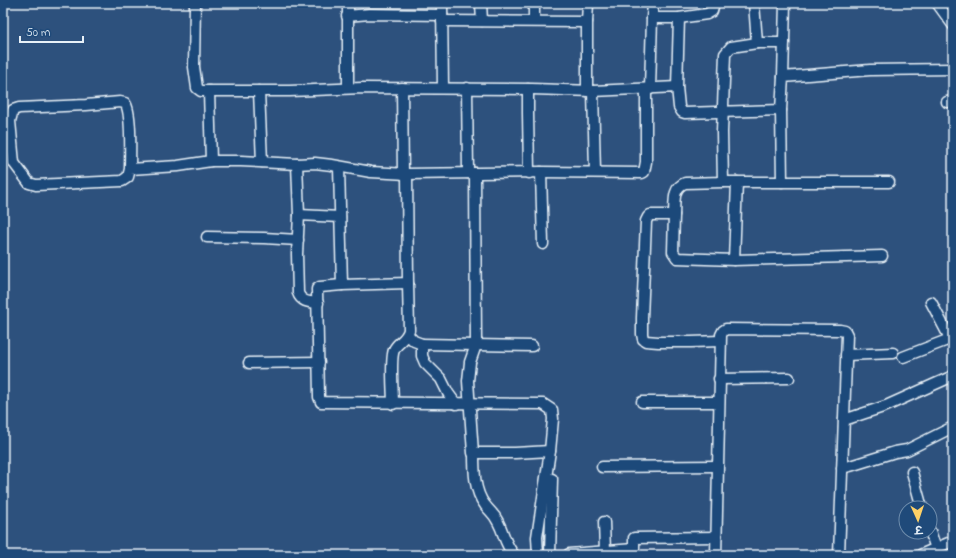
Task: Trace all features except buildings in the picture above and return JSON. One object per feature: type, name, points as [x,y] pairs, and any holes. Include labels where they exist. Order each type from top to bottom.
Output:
[{"type":"street","points":[[195,3],[194,67],[196,85],[199,90],[290,91],[348,88],[467,88],[590,91],[676,88]]},
{"type":"street","points":[[348,3],[348,88]]},
{"type":"street","points":[[442,3],[443,88]]},
{"type":"street","points":[[481,3],[482,21]]},
{"type":"street","points":[[534,3],[534,21]]},
{"type":"street","points":[[588,3],[586,22],[595,172]]},
{"type":"street","points":[[130,169],[178,166],[211,161],[297,164],[315,163],[371,172],[405,174],[529,172],[642,173],[644,172],[646,162],[648,89],[653,3]]},
{"type":"street","points":[[652,18],[679,18],[707,14],[712,11],[714,3]]},
{"type":"street","points":[[754,3],[757,43]]},
{"type":"street","points":[[782,182],[781,110],[785,3]]},
{"type":"street","points":[[938,3],[953,25]]},
{"type":"street","points":[[347,16],[368,14],[482,21],[586,22]]},
{"type":"street","points":[[679,18],[676,88],[679,107],[682,112],[781,110]]},
{"type":"street","points":[[723,182],[725,54],[731,47],[757,43],[784,43]]},
{"type":"street","points":[[783,77],[870,70],[953,69]]},
{"type":"street","points":[[393,404],[392,357],[394,350],[408,335],[409,330],[402,88]]},
{"type":"street","points":[[467,88],[472,173],[476,345],[468,372],[468,381],[475,477],[480,497],[484,504],[495,514],[503,532],[504,541],[514,555]]},
{"type":"street","points":[[528,89],[529,172]]},
{"type":"street","points":[[209,91],[211,161]]},
{"type":"street","points":[[259,91],[262,162]]},
{"type":"street","points":[[120,102],[125,103],[127,106],[129,119],[130,169],[128,177],[122,181],[36,186],[29,184],[14,163],[10,121],[13,110],[19,108],[120,102]]},
{"type":"street","points":[[297,164],[299,215],[298,293],[300,298],[304,301],[318,303]]},
{"type":"street","points":[[339,167],[342,285]]},
{"type":"street","points":[[541,172],[543,244]]},
{"type":"street","points":[[734,260],[737,182]]},
{"type":"street","points":[[882,256],[734,260],[677,258],[672,252],[676,189],[679,185],[685,183],[889,182]]},
{"type":"street","points":[[299,215],[340,216]]},
{"type":"street","points":[[674,215],[650,215],[646,221],[643,339],[646,341],[720,341]]},
{"type":"street","points":[[207,237],[298,240]]},
{"type":"street","points":[[408,283],[342,285],[320,287],[317,290],[319,397],[321,402],[393,404],[543,404],[548,407],[552,410],[550,451],[538,524],[538,555]]},
{"type":"street","points":[[903,357],[952,341],[931,302]]},
{"type":"street","points":[[716,555],[720,341],[723,331],[726,329],[840,330],[845,331],[847,335],[839,555]]},
{"type":"street","points":[[408,335],[414,341],[422,344],[532,346]]},
{"type":"street","points":[[422,344],[422,356],[425,363],[441,379],[448,393],[456,404]]},
{"type":"street","points":[[846,355],[893,353]]},
{"type":"street","points":[[249,363],[319,362]]},
{"type":"street","points":[[844,420],[886,406],[953,376]]},
{"type":"street","points":[[719,379],[789,378]]},
{"type":"street","points":[[642,402],[719,402]]},
{"type":"street","points":[[842,468],[895,452],[907,450],[953,427]]},
{"type":"street","points":[[474,453],[550,451]]},
{"type":"street","points":[[602,467],[717,466]]},
{"type":"street","points":[[548,467],[552,476],[551,555],[634,549],[634,538],[716,537]]},
{"type":"street","points":[[912,472],[920,500]]},
{"type":"street","points":[[604,522],[605,551]]},
{"type":"street","points":[[933,540],[936,549]]},
{"type":"street","points":[[920,555],[953,541]]}]
